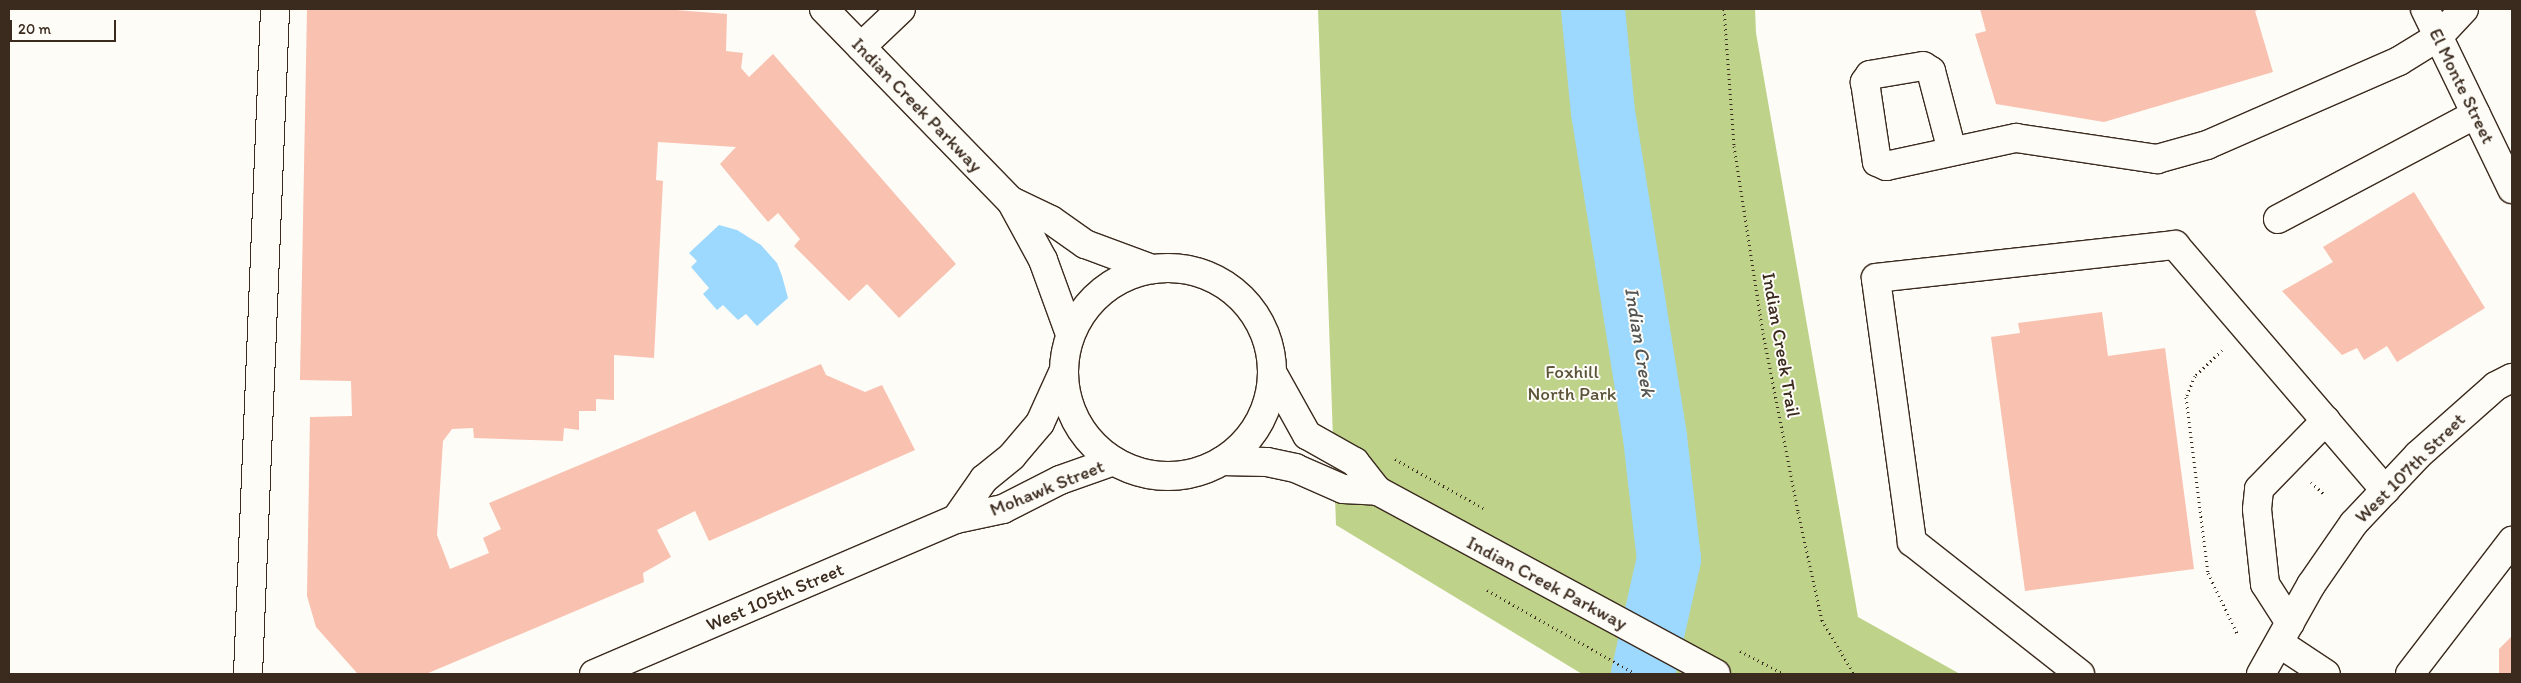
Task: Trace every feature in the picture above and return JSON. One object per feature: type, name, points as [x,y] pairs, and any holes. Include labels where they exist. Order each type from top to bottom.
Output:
[{"type":"street","points":[[248,674],[275,9]]},
{"type":"street","name":"Indian Creek Parkway","points":[[824,9],[1011,201],[1043,260],[1070,334]]},
{"type":"street","points":[[861,47],[901,9]]},
{"type":"street","name":"El Monte Street","points":[[2425,9],[2512,190]]},
{"type":"street","points":[[1952,151],[2016,138],[2128,157],[2157,159],[2182,154],[2399,62],[2438,37],[2464,9]]},
{"type":"street","points":[[2278,220],[2476,114]]},
{"type":"street","name":"Indian Creek Parkway","points":[[1011,201],[1051,220],[1085,244],[1152,269]]},
{"type":"street","points":[[2080,674],[1912,542],[1876,278],[2175,245],[2385,490]]},
{"type":"street","points":[[1152,269],[1188,269],[1222,282],[1250,306],[1267,338],[1273,374],[1262,417],[1248,440],[1222,461],[1185,475],[1148,474],[1114,461],[1087,437],[1069,406],[1064,370],[1070,334],[1089,304],[1096,298],[1118,281],[1152,269]]},
{"type":"street","name":"Mohawk Street","points":[[956,519],[984,479],[1012,456],[1040,423],[1064,370]]},
{"type":"street","name":"Indian Creek Parkway","points":[[1273,374],[1307,436],[1355,462],[1378,491],[1716,674]]},
{"type":"street","name":"West 107th Street","points":[[2261,674],[2284,633],[2354,523],[2418,455],[2496,386],[2512,378]]},
{"type":"street","points":[[2326,420],[2258,489],[2257,509],[2265,584],[2284,633],[2326,674]]},
{"type":"street","name":"Mohawk Street","points":[[956,519],[1003,509],[1060,480],[1114,461]]},
{"type":"street","name":"Indian Creek Parkway","points":[[1222,461],[1267,462],[1295,468],[1343,489],[1378,491]]},
{"type":"street","name":"West 105th Street","points":[[594,674],[956,519]]},
{"type":"street","points":[[2410,674],[2512,541]]},
{"type":"path","name":"Indian Creek Trail","points":[[1724,9],[1734,146],[1763,333],[1796,502],[1822,620],[1854,674]]},
{"type":"path","points":[[2237,633],[2208,574],[2186,398],[2195,376],[2246,327]]},
{"type":"path","points":[[2307,479],[2325,495]]},
{"type":"path","points":[[1481,586],[1636,674]]},
{"type":"green space","name":"Foxhill North Park","points":[[1318,9],[1755,9],[1756,33],[1858,617],[1960,674],[1582,674],[1336,525]]},
{"type":"water","points":[[719,225],[737,230],[761,245],[777,263],[782,276],[788,298],[757,326],[746,314],[738,320],[723,305],[717,310],[703,294],[709,288],[691,267],[697,261],[689,253]]},
{"type":"building","points":[[307,9],[663,9],[727,14],[726,51],[743,53],[741,68],[749,77],[773,54],[956,264],[899,318],[867,284],[849,301],[794,246],[800,239],[778,213],[768,222],[720,164],[736,147],[658,142],[656,180],[663,181],[654,358],[614,355],[614,400],[596,399],[596,411],[579,411],[579,430],[564,428],[563,441],[474,438],[473,428],[452,429],[443,441],[437,535],[450,569],[489,553],[483,538],[501,529],[489,503],[821,364],[826,375],[865,392],[882,385],[915,450],[709,541],[695,511],[657,530],[671,557],[643,573],[644,582],[426,674],[357,673],[316,627],[307,596],[310,417],[352,416],[351,381],[300,380]]},
{"type":"building","points":[[1980,9],[2260,9],[2255,11],[2273,72],[2104,122],[1996,104],[1975,34],[1986,31]]},
{"type":"building","points":[[2414,192],[2485,308],[2397,362],[2387,346],[2364,360],[2357,348],[2342,355],[2282,291],[2333,262],[2323,247]]},
{"type":"building","points":[[2102,312],[2108,356],[2165,348],[2194,569],[2025,591],[1991,337],[2020,333],[2018,323]]},
{"type":"building","points":[[2512,636],[2512,674],[2499,674],[2499,649]]},
{"type":"waterway","name":"Indian Creek","points":[[1593,9],[1603,112],[1655,437],[1669,559],[1643,674]]}]
